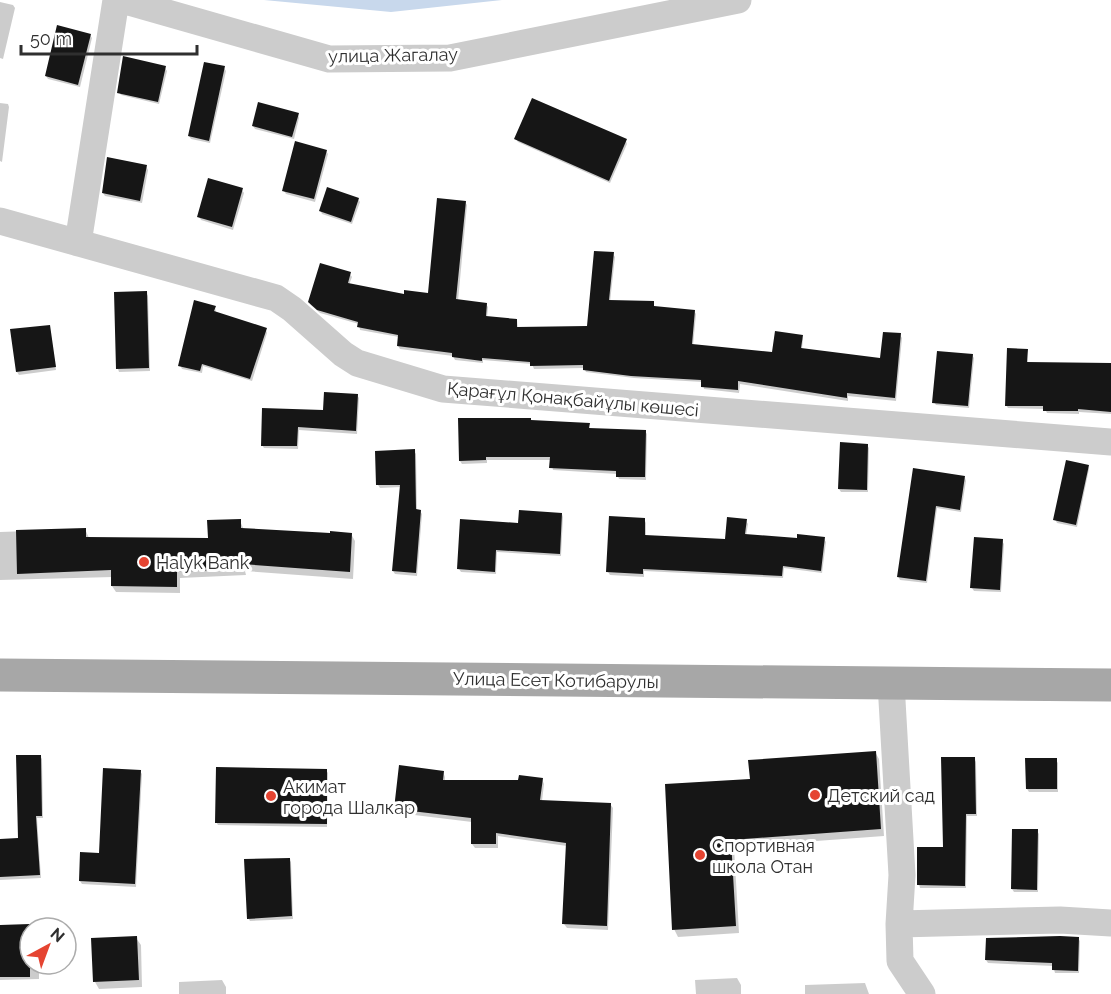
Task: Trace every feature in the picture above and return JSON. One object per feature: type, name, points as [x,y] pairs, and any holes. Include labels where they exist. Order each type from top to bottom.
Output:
[{"type":"main road","name":"Улица Есет Котибарулы","points":[[0,675],[1111,685]]},
{"type":"street","points":[[78,243],[116,0]]},
{"type":"street","name":"улица Жагалау","points":[[122,0],[328,58],[450,58],[738,0]]},
{"type":"street","name":"Қарағұл Қонақбайұлы көшесі","points":[[0,221],[276,298],[357,363],[444,390],[1111,442]]},
{"type":"street","points":[[891,683],[902,875],[899,924],[900,961],[922,994]]},
{"type":"street","points":[[899,924],[1060,920],[1111,923]]},
{"type":"water","points":[[264,0],[502,0],[391,12]]},
{"type":"building","points":[[57,25],[91,34],[78,85],[45,76]]},
{"type":"building","points":[[123,56],[166,66],[158,102],[117,93]]},
{"type":"building","points":[[204,62],[225,66],[209,141],[188,136]]},
{"type":"building","points":[[532,98],[627,139],[609,181],[514,139]]},
{"type":"building","points":[[258,102],[299,113],[292,137],[252,126]]},
{"type":"building","points":[[295,141],[327,150],[314,199],[282,191]]},
{"type":"building","points":[[107,157],[147,165],[140,201],[102,193]]},
{"type":"building","points":[[208,178],[243,188],[232,227],[197,217]]},
{"type":"building","points":[[327,187],[359,198],[351,222],[319,211]]},
{"type":"building","points":[[437,198],[466,201],[456,299],[487,303],[486,316],[517,319],[517,327],[587,326],[594,251],[614,252],[609,300],[654,301],[654,306],[695,310],[692,344],[772,352],[775,331],[803,335],[801,348],[880,358],[883,332],[901,333],[895,398],[847,393],[847,398],[738,381],[738,390],[701,387],[701,380],[631,376],[583,370],[583,365],[530,366],[530,362],[482,358],[482,361],[452,357],[452,353],[397,346],[398,335],[357,327],[358,322],[317,310],[308,302],[320,263],[351,272],[348,283],[404,294],[404,290],[428,293]]},
{"type":"building","points":[[147,291],[149,368],[116,369],[114,292]]},
{"type":"building","points":[[194,300],[216,306],[214,311],[267,328],[250,379],[202,364],[200,371],[178,366]]},
{"type":"building","points":[[50,325],[56,367],[16,372],[10,329]]},
{"type":"building","points":[[1007,348],[1028,349],[1027,362],[1111,363],[1111,412],[1078,409],[1078,411],[1043,411],[1043,406],[1005,406]]},
{"type":"building","points":[[937,351],[973,354],[968,406],[932,403]]},
{"type":"building","points":[[324,392],[358,394],[356,431],[298,427],[297,446],[261,446],[262,408],[323,410]]},
{"type":"building","points":[[458,418],[531,418],[531,420],[590,423],[589,428],[646,430],[645,477],[616,477],[616,471],[549,468],[550,457],[486,457],[486,460],[459,461]]},
{"type":"building","points":[[840,442],[868,444],[867,490],[838,489]]},
{"type":"building","points":[[415,449],[416,509],[421,510],[416,573],[392,571],[400,485],[376,485],[375,451]]},
{"type":"building","points":[[1066,460],[1089,465],[1076,525],[1053,520]]},
{"type":"building","points":[[913,468],[965,476],[960,510],[936,506],[926,581],[897,577]]},
{"type":"building","points":[[519,510],[562,513],[560,554],[496,550],[495,572],[457,569],[460,519],[518,523]]},
{"type":"building","points":[[609,516],[645,518],[645,535],[725,539],[727,517],[747,519],[745,534],[797,538],[797,534],[825,537],[821,571],[783,566],[782,576],[643,569],[643,574],[606,572]]},
{"type":"building","points":[[241,519],[241,528],[352,533],[350,572],[242,564],[243,569],[177,572],[177,587],[111,586],[111,570],[17,574],[16,530],[86,528],[86,537],[208,538],[207,520]]},
{"type":"building","points":[[974,537],[1003,539],[1000,590],[970,588]]},
{"type":"building","points":[[876,751],[881,829],[731,840],[736,926],[672,930],[665,784],[750,779],[748,760]]},
{"type":"building","points":[[16,755],[41,755],[42,816],[36,816],[40,875],[0,877],[0,839],[18,838]]},
{"type":"building","points":[[941,757],[975,757],[976,814],[966,814],[965,886],[917,885],[917,847],[943,847]]},
{"type":"building","points":[[1025,758],[1057,758],[1057,789],[1026,789]]},
{"type":"building","points":[[399,765],[444,771],[443,780],[518,780],[519,775],[543,778],[540,800],[611,803],[607,926],[562,924],[566,843],[496,833],[496,844],[471,844],[471,818],[394,809]]},
{"type":"building","name":"Акимат города Шалкар","points":[[216,767],[327,769],[327,824],[215,823]]},
{"type":"building","points":[[103,768],[141,770],[135,884],[79,881],[80,852],[99,853]]},
{"type":"building","points":[[1012,829],[1038,829],[1037,890],[1011,889]]},
{"type":"building","points":[[290,858],[292,916],[247,919],[244,859]]},
{"type":"building","points":[[18,924],[18,976],[30,977],[0,977],[0,925]]},
{"type":"building","points":[[137,936],[139,980],[93,982],[91,938]]},
{"type":"building","points":[[1079,937],[1078,971],[1052,970],[1052,963],[985,960],[986,938]]},
{"type":"place","name":"Halyk Bank","points":[[144,562]]},
{"type":"place","name":"Детский сад","points":[[815,795]]},
{"type":"place","name":"Акимат города Шалкар","points":[[271,796]]},
{"type":"place","name":"Спортивная школа Отан","points":[[700,855]]}]
